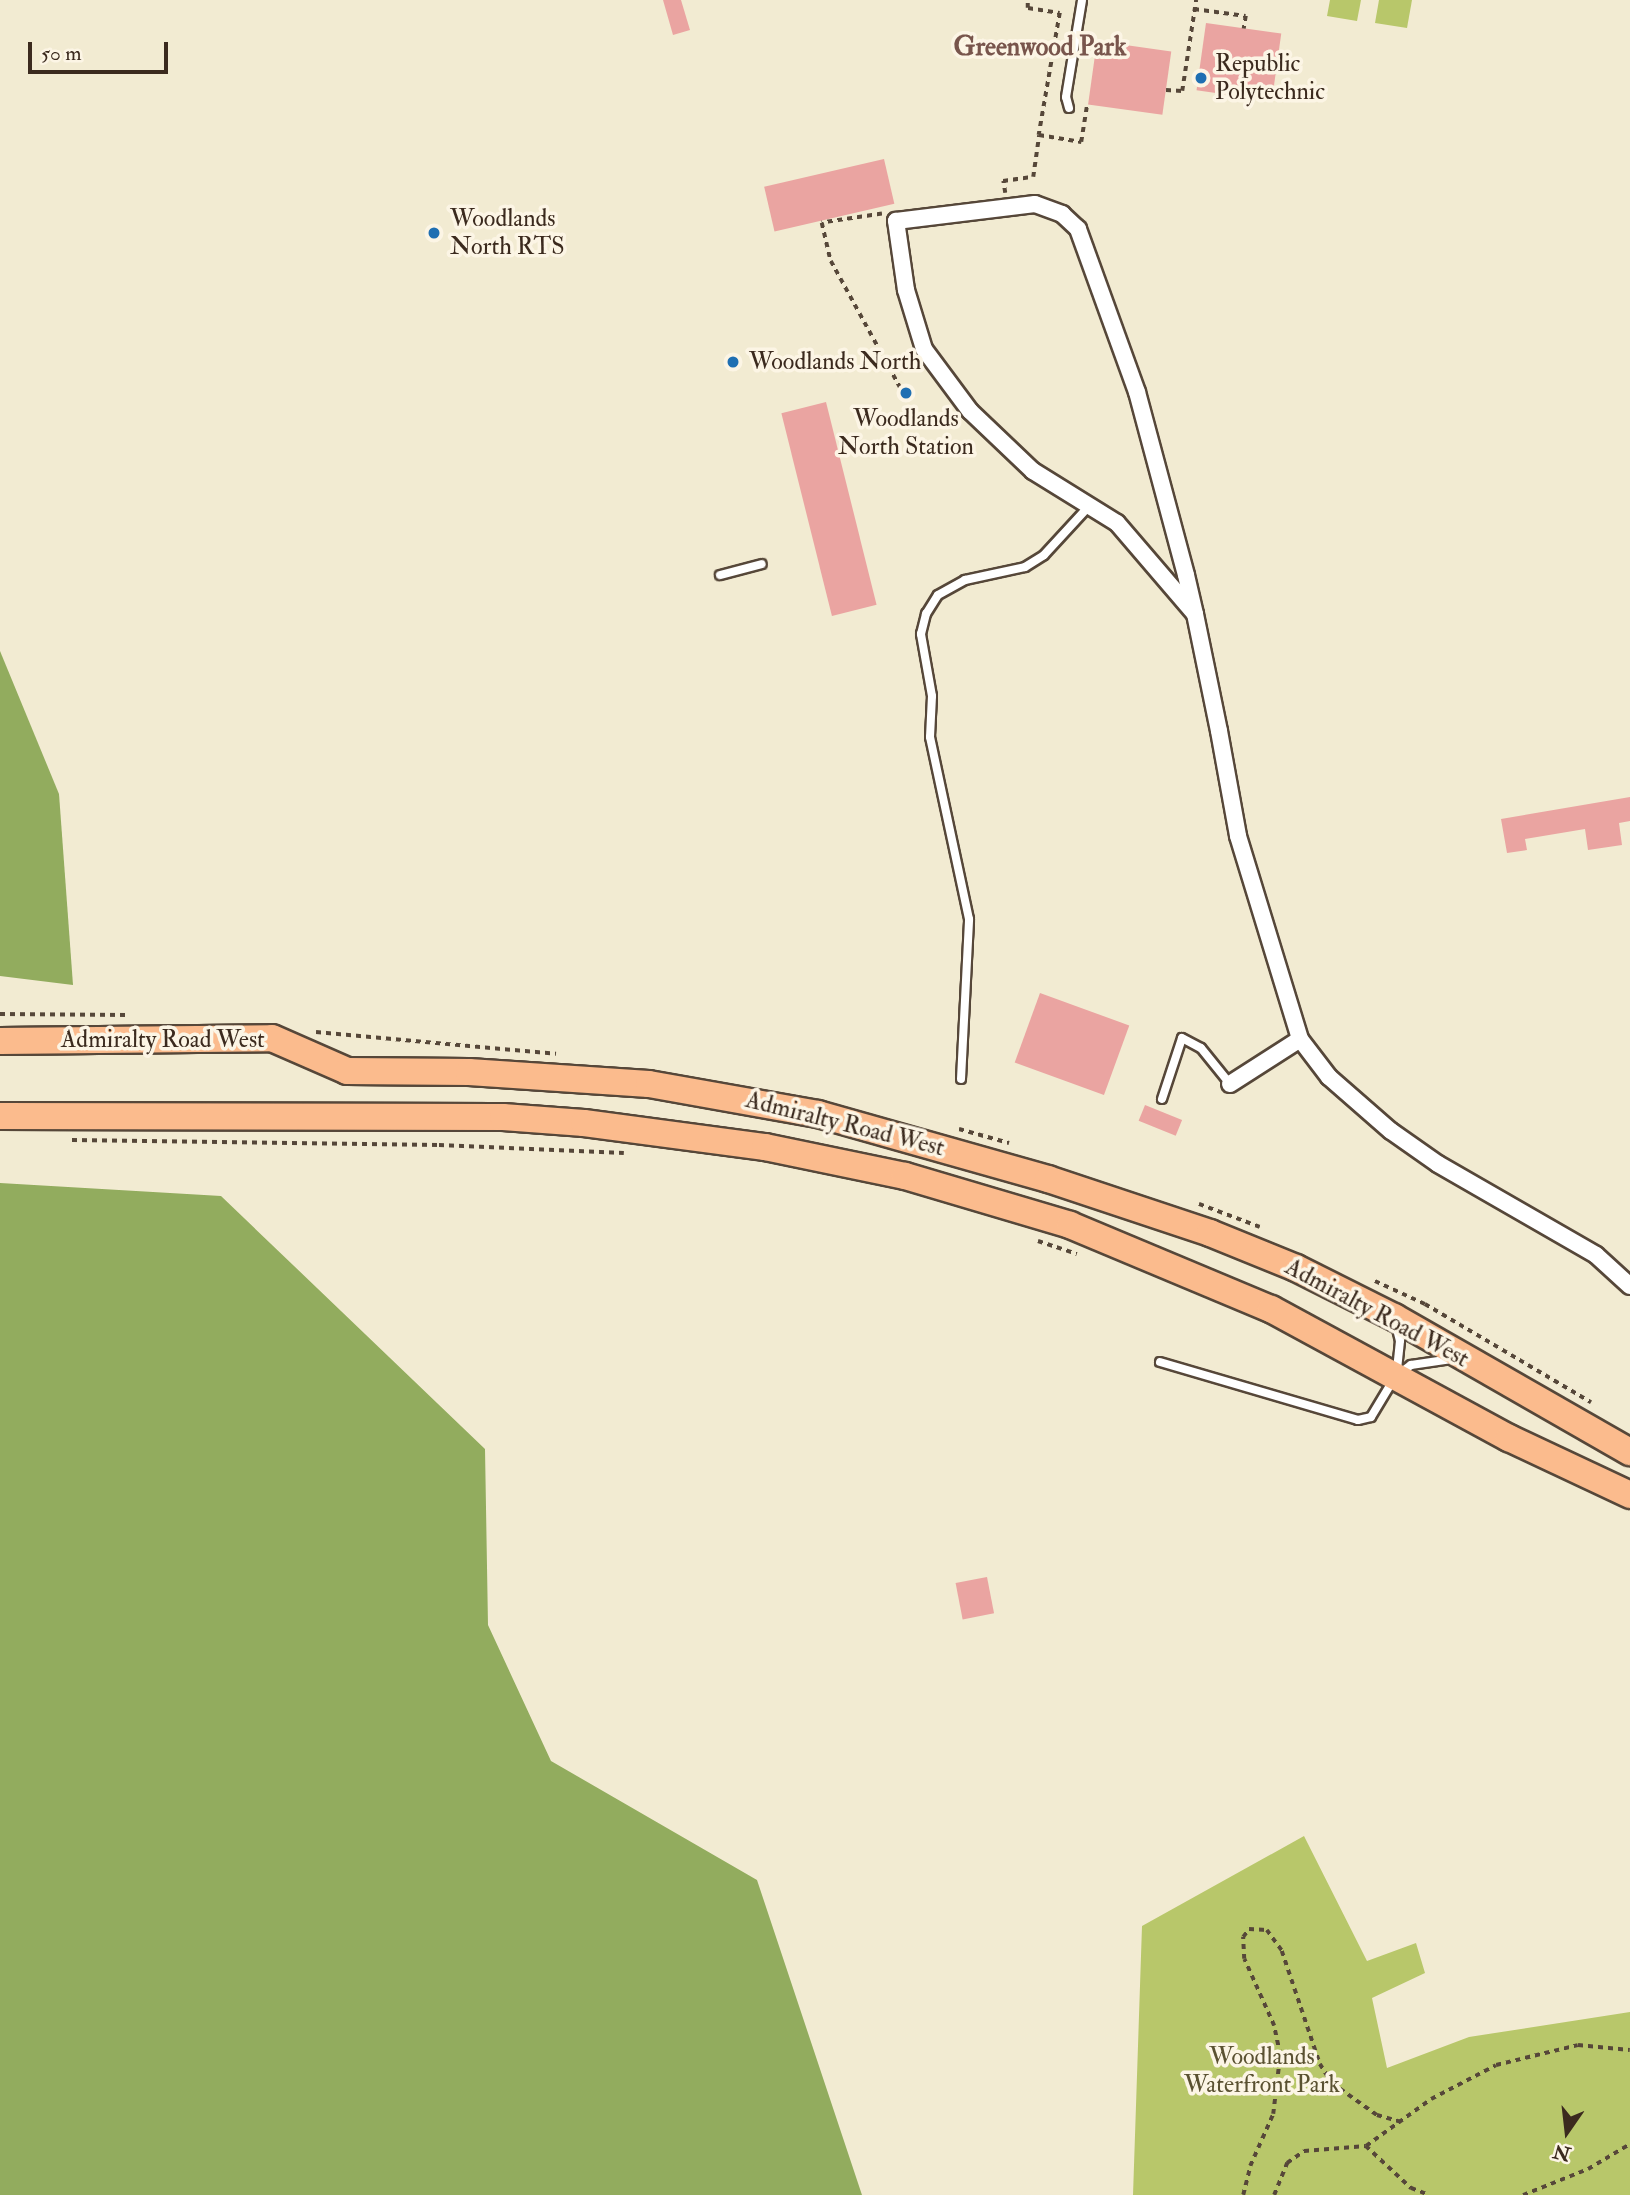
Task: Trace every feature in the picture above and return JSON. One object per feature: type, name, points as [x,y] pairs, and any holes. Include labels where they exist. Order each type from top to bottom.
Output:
[{"type":"main road","name":"Admiralty Road West","points":[[0,1041],[272,1038],[347,1071],[517,1075],[649,1084],[749,1100],[954,1150],[1210,1233],[1296,1268],[1394,1317],[1630,1452]]},
{"type":"main road","name":"Admiralty Road West","points":[[0,1116],[503,1118],[584,1123],[765,1146],[950,1187],[1070,1226],[1271,1309],[1509,1438],[1624,1486]]},
{"type":"street","points":[[1195,614],[1117,523],[1033,471],[970,411],[924,349],[906,290],[897,221],[1035,204],[1062,214],[1078,229],[1137,392],[1195,614],[1238,836],[1300,1039],[1329,1077],[1391,1132],[1438,1164],[1596,1255],[1630,1286]]},
{"type":"street","points":[[1230,1084],[1300,1039]]},
{"type":"lane","points":[[1069,108],[1066,97],[1082,0]]},
{"type":"lane","points":[[961,1079],[969,919],[930,737],[932,696],[920,634],[926,614],[939,595],[965,580],[1025,567],[1044,555],[1088,506]]},
{"type":"lane","points":[[720,575],[762,564]]},
{"type":"lane","points":[[1162,1099],[1182,1038],[1201,1048],[1230,1084]]},
{"type":"lane","points":[[1394,1317],[1400,1341],[1395,1377]]},
{"type":"lane","points":[[1160,1362],[1359,1420],[1371,1417],[1395,1377],[1411,1365],[1431,1359],[1466,1359]]},
{"type":"path","points":[[1166,90],[1182,91],[1196,0]]},
{"type":"path","points":[[1028,3],[1028,8],[1060,13],[1039,135]]},
{"type":"path","points":[[1194,9],[1246,16],[1244,29]]},
{"type":"path","points":[[63,1140],[439,1145],[626,1153]]},
{"type":"path","points":[[1037,1240],[1087,1257]]},
{"type":"path","points":[[1243,2195],[1250,2166],[1273,2115],[1279,2055],[1274,2026],[1244,1959],[1243,1937],[1249,1929],[1267,1930],[1282,1951],[1320,2064],[1332,2083],[1377,2115],[1402,2122]]},
{"type":"path","points":[[1274,2195],[1287,2163],[1304,2151],[1366,2146],[1431,2099],[1496,2065],[1578,2045],[1630,2050]]},
{"type":"path","points":[[1523,2195],[1588,2169],[1630,2144]]},
{"type":"path","points":[[1366,2146],[1411,2188],[1429,2195]]},
{"type":"green space","points":[[1330,0],[1361,0],[1357,21],[1327,16]]},
{"type":"green space","points":[[1379,0],[1412,0],[1407,28],[1375,23]]},
{"type":"green space","points":[[0,651],[59,794],[73,985],[0,976]]},
{"type":"green space","points":[[0,1183],[221,1196],[485,1449],[488,1625],[551,1761],[757,1880],[862,2195],[0,2195]]},
{"type":"green space","name":"Woodlands Waterfront Park","points":[[1304,1836],[1367,1961],[1416,1943],[1425,1973],[1372,1998],[1387,2068],[1469,2037],[1630,2012],[1630,2195],[1133,2195],[1142,1926]]},
{"type":"building","points":[[663,0],[681,0],[690,30],[673,35]]},
{"type":"building","points":[[1206,23],[1281,34],[1272,101],[1197,90]]},
{"type":"building","points":[[1097,41],[1171,51],[1162,115],[1088,104]]},
{"type":"building","points":[[884,159],[894,204],[775,231],[764,187]]},
{"type":"building","points":[[826,402],[877,605],[832,616],[781,413]]},
{"type":"building","points":[[1630,797],[1630,821],[1619,823],[1622,845],[1588,850],[1585,829],[1525,839],[1527,850],[1507,853],[1501,819]]},
{"type":"building","points":[[1040,993],[1129,1025],[1104,1095],[1015,1063]]},
{"type":"building","points":[[1145,1105],[1182,1120],[1176,1136],[1139,1121]]},
{"type":"building","points":[[987,1577],[994,1613],[963,1619],[956,1583]]},
{"type":"place","name":"Republic Polytechnic","points":[[1201,78]]},
{"type":"place","name":"Woodlands North RTS","points":[[434,233]]},
{"type":"place","name":"Woodlands North","points":[[733,362]]},
{"type":"place","name":"Woodlands North Station","points":[[906,393]]},
{"type":"district","name":"Greenwood Park","points":[[1040,48]]}]
